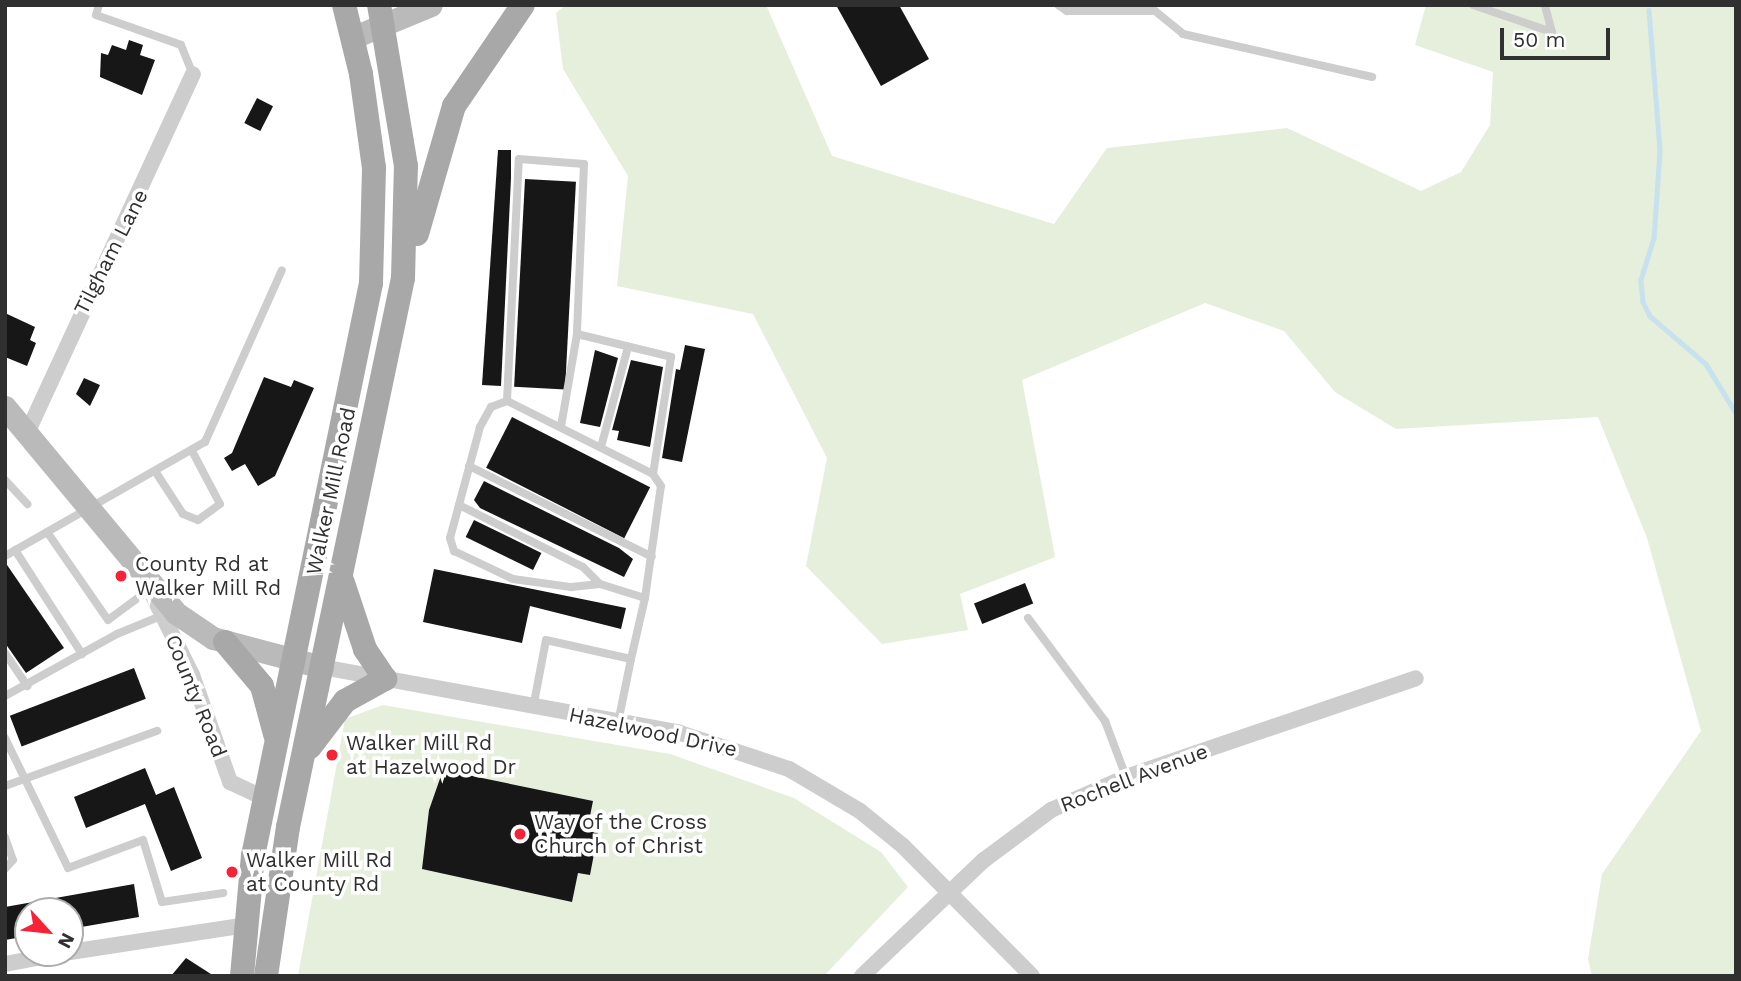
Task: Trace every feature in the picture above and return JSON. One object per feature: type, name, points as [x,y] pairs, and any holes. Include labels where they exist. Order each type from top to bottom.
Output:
[{"type":"main road","name":"Walker Mill Road","points":[[242,976],[246,925],[265,798],[371,283],[374,168],[354,37],[344,5]]},
{"type":"main road","points":[[396,327],[430,173],[454,106],[523,5]]},
{"type":"main road","name":"Walker Mill Road","points":[[266,976],[303,756],[396,327],[407,228],[406,166],[383,15]]},
{"type":"main road","points":[[303,756],[345,701],[384,679],[346,604],[341,576]]},
{"type":"main road","points":[[225,642],[261,686],[276,743]]},
{"type":"street","points":[[354,37],[383,15],[431,5]]},
{"type":"street","name":"Tilgham Lane","points":[[28,431],[193,74]]},
{"type":"street","name":"County Road","points":[[5,407],[95,509],[146,582],[192,675],[230,782],[265,798]]},
{"type":"street","name":"County Road","points":[[146,582],[176,613],[225,642],[323,667]]},
{"type":"street","name":"Hazelwood Drive","points":[[323,667],[713,741],[789,769],[860,811],[949,892],[1032,976]]},
{"type":"street","name":"Rochell Avenue","points":[[862,976],[949,892],[1051,810],[1126,777],[1416,678]]},
{"type":"street","points":[[84,950],[246,925]]},
{"type":"lane","points":[[100,5],[96,15],[181,45],[193,74]]},
{"type":"lane","points":[[1058,5],[1067,11],[1156,8],[1183,34],[1372,77]]},
{"type":"lane","points":[[1473,5],[1552,32],[1545,5]]},
{"type":"lane","points":[[507,401],[519,159],[583,164],[577,334],[561,427]]},
{"type":"lane","points":[[5,556],[95,509],[192,451],[212,430],[282,270]]},
{"type":"lane","points":[[577,334],[671,357],[653,474]]},
{"type":"lane","points":[[601,447],[628,347]]},
{"type":"lane","points":[[618,723],[645,598],[661,486],[653,474],[507,401],[491,407],[469,466],[450,538],[463,557],[513,579],[571,587],[600,584],[645,598]]},
{"type":"lane","points":[[155,471],[183,514],[198,520],[220,504],[192,451]]},
{"type":"lane","points":[[469,466],[652,557]]},
{"type":"lane","points":[[5,480],[27,504]]},
{"type":"lane","points":[[459,505],[583,567],[600,584]]},
{"type":"lane","points":[[47,532],[117,634]]},
{"type":"lane","points":[[15,550],[82,654]]},
{"type":"lane","points":[[108,620],[146,582]]},
{"type":"lane","points":[[5,696],[117,634],[163,615]]},
{"type":"lane","points":[[1028,618],[1105,721],[1126,777]]},
{"type":"lane","points":[[533,708],[546,640],[631,659]]},
{"type":"lane","points":[[5,653],[27,686]]},
{"type":"lane","points":[[5,786],[157,731]]},
{"type":"lane","points":[[5,738],[68,868],[143,840],[162,902],[223,893]]},
{"type":"lane","points":[[5,837],[13,860],[5,869]]},
{"type":"green space","points":[[566,5],[766,5],[832,156],[1054,224],[1107,148],[1287,128],[1421,191],[1461,172],[1490,125],[1493,72],[1415,45],[1426,5],[1736,5],[1736,976],[1592,976],[1588,959],[1602,874],[1701,731],[1647,538],[1598,417],[1396,429],[1335,392],[1284,331],[1205,303],[1022,380],[1055,557],[960,594],[968,630],[882,644],[806,566],[827,458],[753,314],[617,286],[628,176],[563,69],[556,13]]},
{"type":"green space","points":[[383,705],[670,754],[794,798],[881,852],[908,887],[824,976],[298,976],[345,719]]},
{"type":"building","points":[[836,5],[899,5],[929,59],[881,86]]},
{"type":"building","points":[[129,40],[143,45],[140,55],[155,60],[142,95],[100,77],[101,53],[108,55],[112,45],[126,50]]},
{"type":"building","points":[[257,98],[273,106],[260,131],[244,123]]},
{"type":"building","points":[[498,150],[511,150],[501,386],[482,385]]},
{"type":"building","points":[[525,179],[576,182],[565,389],[514,387]]},
{"type":"building","points":[[5,313],[35,327],[30,340],[36,343],[27,366],[5,357]]},
{"type":"building","points":[[685,345],[705,349],[682,462],[662,458],[676,369],[680,370]]},
{"type":"building","points":[[595,350],[618,358],[600,427],[580,423]]},
{"type":"building","points":[[631,360],[663,367],[650,447],[617,440],[619,431],[612,430]]},
{"type":"building","points":[[264,377],[291,387],[294,380],[314,388],[275,476],[258,486],[245,464],[232,471],[224,458],[232,453]]},
{"type":"building","points":[[84,378],[100,385],[90,406],[76,394]]},
{"type":"building","points":[[512,417],[650,487],[624,538],[486,468]]},
{"type":"building","points":[[484,481],[619,548],[633,559],[624,577],[480,508],[474,500]]},
{"type":"building","points":[[474,520],[541,553],[533,570],[466,537]]},
{"type":"building","points":[[5,562],[64,648],[26,673],[5,643]]},
{"type":"building","points":[[434,569],[626,608],[621,629],[530,606],[522,643],[423,622]]},
{"type":"building","points":[[1025,583],[1033,603],[982,624],[974,604]]},
{"type":"building","points":[[134,668],[146,699],[22,746],[10,716]]},
{"type":"building","points":[[145,768],[156,795],[174,787],[202,858],[171,871],[145,804],[86,828],[74,797]]},
{"type":"building","points":[[443,770],[593,801],[587,831],[598,833],[590,875],[578,873],[572,902],[422,869],[429,810]]},
{"type":"building","points":[[134,884],[139,917],[84,927],[84,897],[61,897]]},
{"type":"building","points":[[14,905],[14,938],[5,940],[5,907]]},
{"type":"building","points":[[186,958],[214,976],[171,976]]},
{"type":"waterway","points":[[1649,10],[1660,151],[1654,238],[1641,280],[1643,302],[1650,316],[1706,364],[1736,413]]},
{"type":"place","name":"County Rd at Walker Mill Rd","points":[[121,576]]},
{"type":"place","name":"Walker Mill Rd at Hazelwood Dr","points":[[332,755]]},
{"type":"place","name":"Way of the Cross Church of Christ","points":[[520,834]]},
{"type":"place","name":"Walker Mill Rd at County Rd","points":[[232,872]]}]
